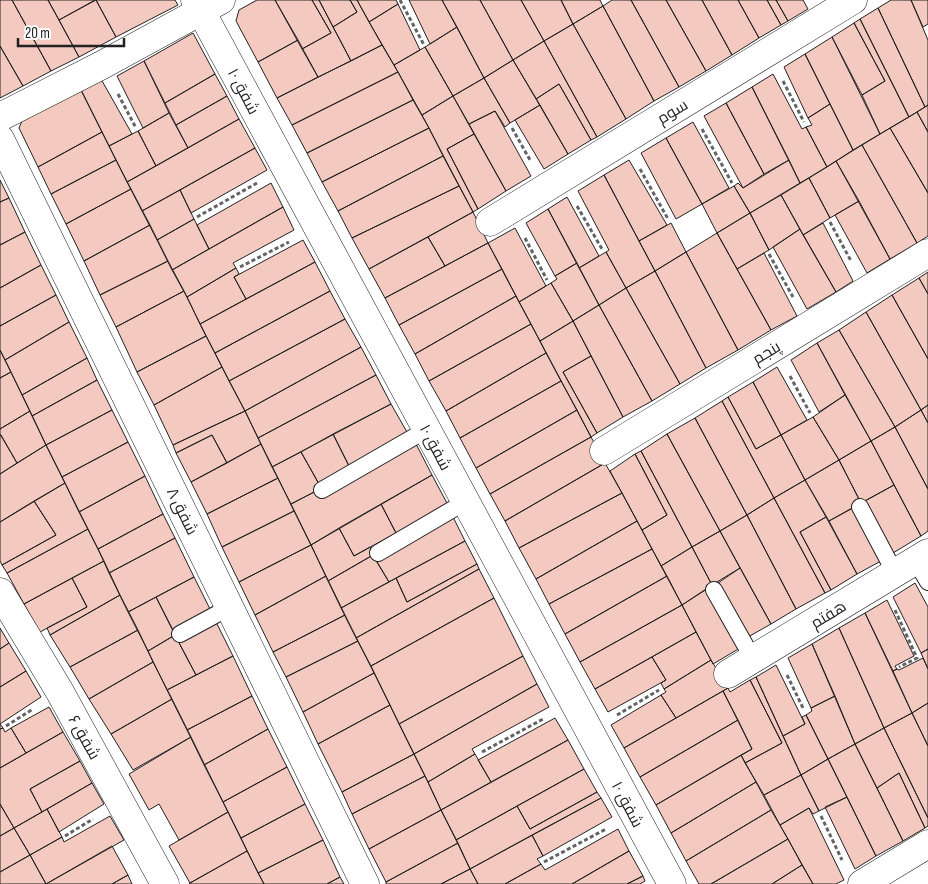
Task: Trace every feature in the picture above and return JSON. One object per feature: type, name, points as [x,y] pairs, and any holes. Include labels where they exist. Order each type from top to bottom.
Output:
[{"type":"street","name":"سوم","points":[[500,216],[853,0]]},
{"type":"street","points":[[0,117],[102,65],[205,3]]},
{"type":"street","name":"شفق ۱۰","points":[[205,3],[285,168],[672,884]]},
{"type":"street","name":"شفق ۸","points":[[0,138],[365,884]]},
{"type":"street","name":"پنجم","points":[[604,451],[928,253]]},
{"type":"street","name":"هفتم","points":[[728,674],[910,570]]},
{"type":"street","name":"شفق ۶","points":[[2,600],[60,692],[165,884]]},
{"type":"street","points":[[854,875],[928,844]]},
{"type":"lane","points":[[322,490],[426,430]]},
{"type":"lane","points":[[378,552],[465,502]]},
{"type":"lane","points":[[860,507],[910,570]]},
{"type":"lane","points":[[714,590],[763,653]]},
{"type":"lane","points":[[180,634],[230,608]]},
{"type":"path","points":[[400,0],[424,45]]},
{"type":"path","points":[[768,52],[804,122]]},
{"type":"path","points":[[102,65],[136,128]]},
{"type":"path","points":[[688,102],[732,183]]},
{"type":"path","points":[[623,140],[668,218]]},
{"type":"path","points":[[197,217],[285,168]]},
{"type":"path","points":[[561,179],[602,249]]},
{"type":"path","points":[[500,216],[547,280]]},
{"type":"path","points":[[830,222],[866,291]]},
{"type":"path","points":[[240,267],[317,228]]},
{"type":"path","points":[[769,254],[808,326]]},
{"type":"path","points":[[774,346],[810,413]]},
{"type":"path","points":[[900,667],[917,658],[910,570]]},
{"type":"path","points":[[763,653],[804,710]]},
{"type":"path","points":[[589,731],[659,690]]},
{"type":"path","points":[[482,752],[574,702]]},
{"type":"path","points":[[544,862],[634,814]]},
{"type":"path","points":[[821,816],[854,875]]},
{"type":"building","points":[[0,0],[12,0],[51,71],[23,86],[0,46]]},
{"type":"building","points":[[12,0],[48,0],[79,57],[51,71]]},
{"type":"building","points":[[48,0],[95,0],[59,20]]},
{"type":"building","points":[[96,0],[175,0],[178,5],[116,37]]},
{"type":"building","points":[[96,0],[116,37],[79,57],[59,20]]},
{"type":"building","points":[[257,0],[275,0],[298,40],[258,62],[236,21],[239,10]]},
{"type":"building","points":[[275,0],[312,0],[331,33],[302,49]]},
{"type":"building","points":[[312,0],[319,0],[351,61],[318,77],[302,49],[331,33]]},
{"type":"building","points":[[319,0],[350,0],[357,12],[333,27]]},
{"type":"building","points":[[350,0],[357,0],[382,45],[351,61],[333,27],[357,12]]},
{"type":"building","points":[[357,0],[396,0],[398,4],[369,22]]},
{"type":"building","points":[[409,0],[442,0],[457,27],[430,44]]},
{"type":"building","points":[[442,0],[480,0],[513,60],[484,78]]},
{"type":"building","points":[[480,0],[521,0],[544,41],[513,60]]},
{"type":"building","points":[[521,0],[561,0],[573,24],[544,41]]},
{"type":"building","points":[[561,0],[600,0],[603,6],[573,24]]},
{"type":"building","points":[[612,0],[631,0],[679,87],[654,101],[603,6]]},
{"type":"building","points":[[631,0],[666,0],[706,71],[679,87]]},
{"type":"building","points":[[666,0],[702,0],[732,55],[706,71]]},
{"type":"building","points":[[702,0],[738,0],[759,38],[732,55]]},
{"type":"building","points":[[738,0],[767,0],[781,25],[759,38]]},
{"type":"building","points":[[767,0],[776,0],[788,21],[781,25]]},
{"type":"building","points":[[776,0],[803,0],[808,9],[788,21]]},
{"type":"building","points":[[891,0],[911,0],[928,40],[928,105],[925,107],[878,8]]},
{"type":"building","points":[[911,0],[928,0],[928,24],[923,27]]},
{"type":"building","points":[[398,4],[420,50],[394,65],[369,22]]},
{"type":"building","points":[[603,6],[654,101],[626,119],[573,24]]},
{"type":"building","points":[[878,8],[925,107],[909,117],[860,19]]},
{"type":"building","points":[[860,19],[909,117],[880,134],[862,95],[885,81],[854,23]]},
{"type":"building","points":[[854,23],[885,81],[862,95],[832,37]]},
{"type":"building","points":[[573,24],[626,119],[597,137],[544,41]]},
{"type":"building","points":[[457,27],[484,78],[453,96],[425,47]]},
{"type":"building","points":[[193,33],[215,74],[165,103],[144,61]]},
{"type":"building","points":[[832,37],[880,134],[853,150],[805,54]]},
{"type":"building","points":[[298,40],[318,77],[277,98],[258,62]]},
{"type":"building","points":[[544,41],[597,137],[591,140],[559,84],[536,99],[513,60]]},
{"type":"building","points":[[382,45],[398,72],[292,125],[277,98]]},
{"type":"building","points":[[0,46],[23,86],[0,98]]},
{"type":"building","points":[[425,47],[453,96],[422,115],[394,65]]},
{"type":"building","points":[[805,54],[830,104],[808,118],[784,67]]},
{"type":"building","points":[[513,60],[540,105],[510,123],[484,78]]},
{"type":"building","points":[[144,61],[169,113],[143,128],[117,76]]},
{"type":"building","points":[[398,72],[413,100],[307,153],[292,125]]},
{"type":"building","points":[[215,74],[227,96],[176,125],[165,103]]},
{"type":"building","points":[[773,74],[802,129],[806,127],[827,167],[800,183],[752,87]]},
{"type":"building","points":[[484,78],[510,123],[505,127],[495,111],[469,124],[453,96]]},
{"type":"building","points":[[101,79],[132,134],[109,146],[81,90]]},
{"type":"building","points":[[559,84],[591,140],[568,154],[536,99]]},
{"type":"building","points":[[752,87],[789,160],[764,174],[726,103]]},
{"type":"building","points":[[81,90],[102,132],[38,167],[19,128],[22,121]]},
{"type":"building","points":[[227,96],[239,119],[188,148],[176,125]]},
{"type":"building","points":[[453,96],[474,134],[447,149],[478,209],[473,212],[422,115]]},
{"type":"building","points":[[413,100],[429,128],[322,182],[307,153]]},
{"type":"building","points":[[726,103],[764,174],[743,188],[704,116]]},
{"type":"building","points":[[830,104],[853,150],[827,167],[806,127],[812,125],[808,118]]},
{"type":"building","points":[[540,105],[568,154],[544,169],[515,120]]},
{"type":"building","points":[[928,105],[928,132],[917,112]]},
{"type":"building","points":[[495,111],[531,176],[506,191],[469,124]]},
{"type":"building","points":[[917,112],[928,132],[928,193],[890,128]]},
{"type":"building","points":[[169,113],[188,148],[156,166],[138,131]]},
{"type":"building","points":[[239,119],[255,148],[142,211],[127,182]]},
{"type":"building","points":[[693,122],[729,188],[702,204],[666,138]]},
{"type":"building","points":[[429,128],[443,156],[338,211],[322,182]]},
{"type":"building","points":[[890,128],[928,193],[928,236],[917,243],[862,145]]},
{"type":"building","points":[[138,131],[156,166],[127,182],[109,146]]},
{"type":"building","points":[[102,132],[116,160],[51,194],[38,167]]},
{"type":"building","points":[[474,134],[506,191],[478,209],[447,149]]},
{"type":"building","points":[[666,138],[702,204],[676,219],[641,153]]},
{"type":"building","points":[[862,145],[917,243],[890,259],[836,161]]},
{"type":"building","points":[[255,148],[267,170],[191,213],[180,190]]},
{"type":"building","points":[[443,156],[459,186],[352,238],[338,211]]},
{"type":"building","points":[[116,160],[131,189],[66,224],[51,194]]},
{"type":"building","points":[[629,160],[667,225],[639,241],[604,175]]},
{"type":"building","points":[[789,160],[800,183],[750,213],[734,186],[738,183],[743,188]]},
{"type":"building","points":[[836,161],[859,201],[830,218],[809,178]]},
{"type":"building","points":[[604,175],[655,271],[626,288],[606,252],[609,250],[578,191]]},
{"type":"building","points":[[809,178],[830,218],[803,235],[781,195]]},
{"type":"building","points":[[0,180],[9,198],[0,202]]},
{"type":"building","points":[[271,183],[283,207],[209,249],[197,225]]},
{"type":"building","points":[[459,186],[473,212],[369,269],[352,238]]},
{"type":"building","points":[[734,186],[750,213],[717,233],[702,204]]},
{"type":"building","points":[[131,189],[150,225],[84,261],[66,224]]},
{"type":"building","points":[[180,190],[194,219],[157,240],[142,211]]},
{"type":"building","points":[[781,195],[800,229],[769,250],[750,213]]},
{"type":"building","points":[[567,197],[599,256],[579,268],[548,209]]},
{"type":"building","points":[[9,198],[25,232],[0,245],[0,202]]},
{"type":"building","points":[[859,201],[890,259],[867,273],[835,215]]},
{"type":"building","points":[[283,207],[294,230],[233,263],[236,268],[187,297],[172,270]]},
{"type":"building","points":[[548,209],[577,263],[555,276],[526,223]]},
{"type":"building","points":[[473,212],[488,243],[445,266],[428,237]]},
{"type":"building","points":[[750,213],[769,250],[737,269],[717,233]]},
{"type":"building","points":[[194,219],[209,249],[172,270],[157,240]]},
{"type":"building","points":[[671,223],[686,252],[655,271],[639,241]]},
{"type":"building","points":[[823,223],[853,281],[836,292],[803,235]]},
{"type":"building","points":[[150,225],[168,261],[100,295],[84,261]]},
{"type":"building","points":[[515,228],[546,286],[519,302],[488,243]]},
{"type":"building","points":[[800,229],[836,292],[807,309],[773,247]]},
{"type":"building","points":[[25,232],[41,265],[0,288],[0,245]]},
{"type":"building","points":[[717,233],[771,330],[738,350],[686,252]]},
{"type":"building","points":[[428,237],[445,266],[385,298],[369,269]]},
{"type":"building","points":[[303,240],[315,262],[246,299],[234,277]]},
{"type":"building","points":[[488,243],[502,269],[399,325],[385,298]]},
{"type":"building","points":[[606,252],[626,288],[599,305],[579,268]]},
{"type":"building","points":[[686,252],[738,350],[706,368],[655,271]]},
{"type":"building","points":[[764,253],[797,316],[771,330],[737,269]]},
{"type":"building","points":[[168,261],[184,291],[116,327],[100,295]]},
{"type":"building","points":[[315,262],[330,291],[215,353],[200,324]]},
{"type":"building","points":[[577,263],[599,305],[573,321],[551,283],[557,279],[555,276]]},
{"type":"building","points":[[41,265],[56,295],[0,326],[0,288]]},
{"type":"building","points":[[236,268],[239,274],[234,277],[246,299],[200,324],[187,297]]},
{"type":"building","points":[[502,269],[516,296],[415,354],[399,325]]},
{"type":"building","points":[[655,271],[706,368],[680,384],[626,288]]},
{"type":"building","points":[[928,272],[928,294],[919,278]]},
{"type":"building","points":[[919,278],[928,294],[928,359],[892,295]]},
{"type":"building","points":[[551,283],[573,321],[540,341],[519,302]]},
{"type":"building","points":[[626,288],[680,384],[652,401],[599,305]]},
{"type":"building","points":[[184,291],[206,336],[137,372],[116,327]]},
{"type":"building","points":[[330,291],[345,319],[229,381],[215,353]]},
{"type":"building","points":[[56,295],[69,322],[5,360],[0,350],[0,326]]},
{"type":"building","points":[[892,295],[928,359],[928,405],[921,410],[866,312]]},
{"type":"building","points":[[516,296],[531,324],[429,381],[415,354]]},
{"type":"building","points":[[599,305],[652,401],[623,417],[573,321]]},
{"type":"building","points":[[866,312],[921,410],[895,427],[839,330]]},
{"type":"building","points":[[345,319],[361,347],[245,411],[229,381]]},
{"type":"building","points":[[573,321],[591,356],[563,372],[597,433],[591,437],[540,341]]},
{"type":"building","points":[[69,322],[87,358],[22,395],[5,360]]},
{"type":"building","points":[[531,324],[546,353],[446,411],[429,381]]},
{"type":"building","points":[[839,330],[895,427],[871,441],[817,343]]},
{"type":"building","points":[[206,336],[222,367],[154,405],[137,372]]},
{"type":"building","points":[[817,343],[845,395],[819,412],[791,360]]},
{"type":"building","points":[[361,347],[376,375],[258,438],[245,411]]},
{"type":"building","points":[[0,350],[11,372],[0,378]]},
{"type":"building","points":[[546,353],[561,381],[460,438],[446,411]]},
{"type":"building","points":[[591,356],[623,417],[597,433],[563,372]]},
{"type":"building","points":[[87,358],[97,380],[32,416],[22,395]]},
{"type":"building","points":[[222,367],[245,411],[173,445],[154,405]]},
{"type":"building","points":[[777,367],[807,420],[781,435],[753,382]]},
{"type":"building","points":[[11,372],[30,411],[0,429],[0,378]]},
{"type":"building","points":[[376,375],[391,404],[272,467],[258,438]]},
{"type":"building","points":[[97,380],[112,410],[46,445],[32,416]]},
{"type":"building","points":[[561,381],[577,410],[476,468],[460,438]]},
{"type":"building","points":[[753,382],[781,435],[756,449],[728,397]]},
{"type":"building","points":[[845,395],[871,441],[839,460],[813,417]]},
{"type":"building","points":[[728,397],[756,449],[781,435],[805,480],[774,498],[722,401]]},
{"type":"building","points":[[722,401],[774,498],[747,515],[695,418]]},
{"type":"building","points":[[391,404],[407,432],[349,466],[333,434]]},
{"type":"building","points":[[928,405],[928,423],[921,410]]},
{"type":"building","points":[[112,410],[128,442],[62,477],[46,445]]},
{"type":"building","points":[[577,410],[591,437],[490,494],[476,468]]},
{"type":"building","points":[[921,410],[928,423],[928,489],[895,427]]},
{"type":"building","points":[[30,411],[46,445],[17,463],[0,434],[0,429]]},
{"type":"building","points":[[245,411],[261,444],[227,463],[212,435],[176,453],[173,445]]},
{"type":"building","points":[[813,417],[839,460],[805,480],[781,435]]},
{"type":"building","points":[[695,418],[747,515],[720,531],[667,434]]},
{"type":"building","points":[[895,427],[928,489],[928,531],[921,536],[871,441]]},
{"type":"building","points":[[333,434],[349,466],[319,484],[301,452]]},
{"type":"building","points":[[667,434],[720,531],[692,547],[641,451]]},
{"type":"building","points":[[0,435],[17,463],[0,474]]},
{"type":"building","points":[[212,435],[227,463],[191,482],[176,453]]},
{"type":"building","points":[[591,437],[605,463],[505,521],[490,494]]},
{"type":"building","points":[[871,441],[894,485],[861,503],[839,460]]},
{"type":"building","points":[[128,442],[145,476],[79,512],[62,477]]},
{"type":"building","points":[[261,444],[278,478],[207,514],[191,482]]},
{"type":"building","points":[[416,444],[432,475],[311,545],[291,504]]},
{"type":"building","points":[[46,445],[65,483],[0,522],[0,474]]},
{"type":"building","points":[[641,451],[692,547],[661,566],[642,530],[667,515],[635,454]]},
{"type":"building","points":[[301,452],[319,484],[318,490],[291,504],[272,467]]},
{"type":"building","points":[[635,454],[667,515],[642,530],[610,471]]},
{"type":"building","points":[[839,460],[861,503],[829,521],[805,480]]},
{"type":"building","points":[[605,463],[622,493],[519,548],[505,521]]},
{"type":"building","points":[[432,475],[448,505],[396,533],[381,504]]},
{"type":"building","points":[[145,476],[163,514],[98,549],[79,512]]},
{"type":"building","points":[[278,478],[294,511],[222,547],[207,514]]},
{"type":"building","points":[[805,480],[826,517],[800,532],[831,590],[825,593],[774,498]]},
{"type":"building","points":[[65,483],[88,529],[7,573],[2,565],[56,535],[34,501]]},
{"type":"building","points":[[894,485],[921,536],[893,553],[865,501]]},
{"type":"building","points":[[622,493],[637,521],[536,579],[519,548]]},
{"type":"building","points":[[774,498],[825,593],[796,609],[747,515]]},
{"type":"building","points":[[34,501],[56,535],[2,565],[0,561],[0,522]]},
{"type":"building","points":[[381,504],[396,533],[354,556],[339,528]]},
{"type":"building","points":[[853,508],[881,561],[857,574],[829,521]]},
{"type":"building","points":[[294,511],[311,545],[239,582],[222,547]]},
{"type":"building","points":[[163,514],[175,538],[109,573],[98,549]]},
{"type":"building","points":[[747,515],[796,609],[771,624],[720,531]]},
{"type":"building","points":[[453,517],[465,541],[389,582],[375,559]]},
{"type":"building","points":[[826,517],[857,574],[831,590],[800,532]]},
{"type":"building","points":[[637,521],[652,549],[549,604],[536,579]]},
{"type":"building","points":[[339,528],[354,556],[370,547],[373,555],[328,581],[311,545]]},
{"type":"building","points":[[88,529],[104,561],[24,604],[7,573]]},
{"type":"building","points":[[720,531],[740,568],[712,585],[692,547]]},
{"type":"building","points":[[175,538],[194,577],[128,612],[109,573]]},
{"type":"building","points":[[465,541],[477,564],[407,602],[396,578]]},
{"type":"building","points":[[311,545],[326,576],[255,615],[239,582]]},
{"type":"building","points":[[692,547],[712,585],[682,605],[661,566]]},
{"type":"building","points":[[652,549],[667,576],[565,634],[549,604]]},
{"type":"building","points":[[373,555],[389,582],[341,608],[328,581]]},
{"type":"building","points":[[104,561],[120,595],[50,635],[47,628],[87,607],[72,578]]},
{"type":"building","points":[[477,564],[479,569],[356,638],[341,608],[396,578],[407,602]]},
{"type":"building","points":[[740,568],[771,624],[748,637],[718,583]]},
{"type":"building","points":[[479,569],[494,598],[371,666],[356,638]]},
{"type":"building","points":[[326,576],[345,615],[273,652],[255,615]]},
{"type":"building","points":[[667,576],[682,605],[580,662],[565,634]]},
{"type":"building","points":[[194,577],[211,611],[173,630],[156,597]]},
{"type":"building","points":[[72,578],[87,607],[40,632],[24,604]]},
{"type":"building","points":[[915,583],[928,607],[928,649],[921,653],[893,597]]},
{"type":"building","points":[[707,589],[740,648],[713,664],[682,605]]},
{"type":"building","points":[[120,595],[138,630],[70,667],[50,635]]},
{"type":"building","points":[[156,597],[175,635],[148,651],[128,612]]},
{"type":"building","points":[[494,598],[523,656],[399,724],[371,666]]},
{"type":"building","points":[[887,600],[914,656],[895,666],[897,669],[893,671],[865,613]]},
{"type":"building","points":[[682,605],[696,632],[595,689],[580,662]]},
{"type":"building","points":[[865,613],[912,713],[884,728],[839,628]]},
{"type":"building","points":[[345,615],[358,641],[286,677],[273,652]]},
{"type":"building","points":[[216,622],[233,656],[196,675],[178,641]]},
{"type":"building","points":[[0,628],[9,643],[0,649]]},
{"type":"building","points":[[839,628],[884,728],[855,744],[812,644]]},
{"type":"building","points":[[138,630],[153,662],[89,699],[70,667]]},
{"type":"building","points":[[696,632],[711,660],[664,689],[661,683],[666,680],[652,657]]},
{"type":"building","points":[[175,635],[196,675],[167,690],[148,651]]},
{"type":"building","points":[[358,641],[374,673],[303,712],[286,677]]},
{"type":"building","points":[[9,643],[26,671],[0,687],[0,649]]},
{"type":"building","points":[[812,644],[835,696],[811,708],[788,658]]},
{"type":"building","points":[[928,649],[928,669],[921,653]]},
{"type":"building","points":[[233,656],[252,696],[187,730],[167,690]]},
{"type":"building","points":[[523,656],[537,684],[414,754],[399,724]]},
{"type":"building","points":[[652,657],[666,680],[608,712],[595,689]]},
{"type":"building","points":[[923,658],[928,669],[928,703],[912,713],[893,671]]},
{"type":"building","points":[[711,660],[728,688],[676,718],[661,695],[666,692],[664,689]]},
{"type":"building","points":[[153,662],[172,699],[111,734],[89,699]]},
{"type":"building","points":[[776,665],[805,724],[783,736],[756,677]]},
{"type":"building","points":[[26,671],[41,697],[0,724],[0,687]]},
{"type":"building","points":[[374,673],[390,705],[318,744],[303,712]]},
{"type":"building","points":[[756,677],[801,775],[764,795],[745,763],[782,743],[750,680]]},
{"type":"building","points":[[750,680],[782,743],[745,763],[741,755],[752,749],[723,691],[728,688],[730,692]]},
{"type":"building","points":[[537,684],[549,707],[472,749],[475,754],[428,782],[414,754]]},
{"type":"building","points":[[723,691],[738,720],[640,777],[624,748]]},
{"type":"building","points":[[661,695],[676,718],[624,748],[611,725]]},
{"type":"building","points":[[252,696],[268,729],[204,765],[187,730]]},
{"type":"building","points":[[835,696],[855,744],[828,759],[806,715],[812,711],[811,708]]},
{"type":"building","points":[[172,699],[191,737],[133,770],[111,734]]},
{"type":"building","points":[[928,703],[928,746],[912,713]]},
{"type":"building","points":[[390,705],[414,754],[342,792],[318,744]]},
{"type":"building","points":[[49,707],[63,732],[26,753],[11,728]]},
{"type":"building","points":[[912,713],[928,746],[928,818],[884,728]]},
{"type":"building","points":[[806,715],[828,759],[801,775],[783,736],[805,724],[802,717]]},
{"type":"building","points":[[555,718],[568,740],[491,782],[478,760]]},
{"type":"building","points":[[738,720],[752,749],[656,805],[640,777]]},
{"type":"building","points":[[3,728],[5,732],[11,728],[26,753],[0,768],[0,729]]},
{"type":"building","points":[[884,728],[928,818],[928,826],[925,828],[899,773],[877,788],[855,744]]},
{"type":"building","points":[[268,729],[287,767],[223,802],[204,765]]},
{"type":"building","points":[[63,732],[80,761],[30,789],[42,812],[14,828],[0,804],[0,768]]},
{"type":"building","points":[[191,737],[228,812],[179,840],[159,804],[149,810],[129,774]]},
{"type":"building","points":[[568,740],[584,769],[456,840],[441,810]]},
{"type":"building","points":[[855,744],[903,841],[876,856],[828,759]]},
{"type":"building","points":[[414,754],[425,776],[352,814],[342,792]]},
{"type":"building","points":[[475,754],[491,782],[441,810],[428,782]]},
{"type":"building","points":[[741,755],[756,782],[671,833],[656,805]]},
{"type":"building","points":[[828,759],[847,797],[819,811],[801,775]]},
{"type":"building","points":[[80,761],[92,783],[42,812],[30,789]]},
{"type":"building","points":[[287,767],[305,804],[241,838],[223,802]]},
{"type":"building","points":[[584,769],[597,792],[530,829],[517,806]]},
{"type":"building","points":[[899,773],[925,828],[903,841],[877,788]]},
{"type":"building","points":[[801,775],[819,811],[813,814],[809,808],[780,825],[764,795]]},
{"type":"building","points":[[425,776],[441,810],[369,849],[352,814]]},
{"type":"building","points":[[756,782],[771,810],[686,861],[671,833]]},
{"type":"building","points":[[92,783],[104,804],[59,832],[47,809]]},
{"type":"building","points":[[597,792],[601,798],[470,869],[456,840],[517,806],[530,829]]},
{"type":"building","points":[[847,797],[876,856],[855,869],[825,807]]},
{"type":"building","points":[[601,798],[612,817],[543,856],[532,835]]},
{"type":"building","points":[[0,804],[14,828],[0,836]]},
{"type":"building","points":[[305,804],[323,840],[258,873],[241,838]]},
{"type":"building","points":[[809,808],[844,880],[836,884],[813,884],[780,825]]},
{"type":"building","points":[[47,809],[62,837],[30,855],[14,828]]},
{"type":"building","points":[[441,810],[458,843],[386,882],[369,849]]},
{"type":"building","points":[[771,810],[788,839],[711,884],[699,884],[686,861]]},
{"type":"building","points":[[228,812],[247,851],[190,883],[169,846]]},
{"type":"building","points":[[110,816],[124,840],[46,884],[30,855],[62,837],[64,842]]},
{"type":"building","points":[[14,828],[30,855],[0,872],[0,836]]},
{"type":"building","points":[[618,829],[629,851],[572,884],[505,884],[541,864],[545,870]]},
{"type":"building","points":[[532,835],[543,856],[537,859],[541,864],[505,884],[478,884],[470,869]]},
{"type":"building","points":[[788,839],[802,865],[772,884],[711,884]]},
{"type":"building","points":[[323,840],[340,877],[327,884],[264,884],[258,873]]},
{"type":"building","points":[[458,843],[470,869],[441,884],[386,884],[386,882]]},
{"type":"building","points":[[112,846],[128,875],[112,884],[46,884]]},
{"type":"building","points":[[247,851],[264,884],[189,884],[190,883]]},
{"type":"building","points":[[629,851],[643,876],[627,884],[572,884]]},
{"type":"building","points":[[30,855],[46,884],[0,884],[0,872]]},
{"type":"building","points":[[802,865],[813,884],[772,884]]},
{"type":"building","points":[[470,869],[478,884],[441,884]]},
{"type":"building","points":[[128,875],[132,884],[112,884]]},
{"type":"building","points":[[643,876],[645,881],[640,884],[627,884]]},
{"type":"building","points":[[340,877],[344,884],[327,884]]}]
